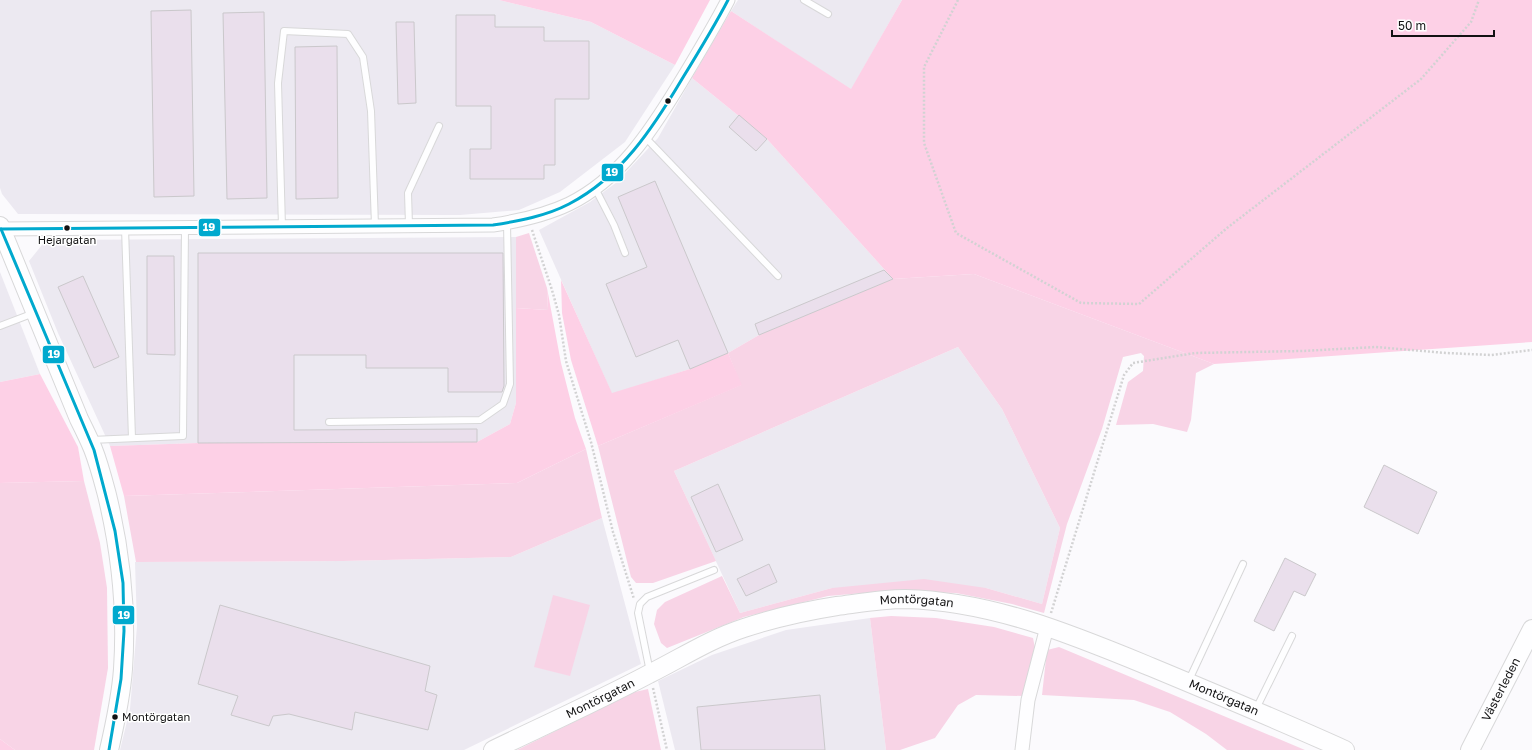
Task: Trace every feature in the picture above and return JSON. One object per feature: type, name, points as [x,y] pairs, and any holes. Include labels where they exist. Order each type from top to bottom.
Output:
[{"type":"street","points":[[109,750],[119,700],[123,670],[124,612],[120,560],[115,531],[102,478],[89,440],[0,228],[493,225],[528,219],[569,204],[595,188],[626,161],[656,123],[694,61],[728,0]]},
{"type":"street","name":"Montörgatan","points":[[493,750],[650,674],[711,640],[742,628],[774,618],[865,602],[906,599],[953,603],[1001,612],[1046,627],[1188,682],[1345,750]]},
{"type":"street","points":[[1022,750],[1028,700],[1046,627]]},
{"type":"street","name":"Västerleden","points":[[1470,750],[1532,629]]},
{"type":"lane","points":[[804,0],[828,14]]},
{"type":"lane","points":[[282,227],[278,83],[284,31],[348,34],[363,57],[371,111],[376,226]]},
{"type":"lane","points":[[409,225],[408,193],[439,126]]},
{"type":"lane","points":[[645,137],[778,276]]},
{"type":"lane","points":[[595,188],[614,225],[625,253]]},
{"type":"lane","points":[[329,422],[480,420],[503,404],[510,384],[507,223]]},
{"type":"lane","points":[[125,228],[132,438]]},
{"type":"lane","points":[[89,440],[183,436],[185,228]]},
{"type":"lane","points":[[0,326],[35,312]]},
{"type":"lane","points":[[1188,682],[1243,564]]},
{"type":"lane","points":[[650,674],[638,613],[640,604],[647,597],[714,570]]},
{"type":"lane","points":[[1255,710],[1292,636]]},
{"type":"path","points":[[958,0],[924,67],[924,144],[956,233],[1081,303],[1139,304],[1227,228],[1421,79],[1470,22],[1478,0]]},
{"type":"path","points":[[528,219],[559,315],[566,361],[591,442],[612,532],[638,613]]},
{"type":"path","points":[[1046,627],[1124,375],[1133,363],[1195,353],[1302,351],[1376,347],[1446,353],[1491,354],[1532,350]]},
{"type":"path","points":[[650,674],[667,750]]},
{"type":"shaded area","points":[[0,0],[499,0],[591,22],[675,65],[625,142],[560,192],[519,210],[460,215],[18,214],[2,194],[0,188]]},
{"type":"shaded area","points":[[499,0],[710,0],[675,65],[591,22]]},
{"type":"shaded area","points":[[738,0],[902,0],[851,90],[731,11]]},
{"type":"shaded area","points":[[902,0],[1532,0],[1532,342],[1214,364],[974,274],[893,279],[767,139],[692,78],[731,11],[851,89]]},
{"type":"shaded area","points":[[692,78],[767,139],[893,279],[759,335],[728,353],[690,369],[612,394],[539,230],[590,202],[617,182],[658,138]]},
{"type":"shaded area","points":[[529,233],[547,288],[548,310],[516,308],[516,237]]},
{"type":"shaded area","points":[[516,237],[516,403],[510,424],[477,442],[198,443],[110,446],[58,333],[29,261],[46,240]]},
{"type":"shaded area","points":[[0,272],[40,374],[0,382]]},
{"type":"shaded area","points":[[974,274],[1214,364],[1196,373],[1191,420],[1187,432],[1153,424],[1116,425],[1128,382],[1143,371],[1144,356],[1141,353],[1123,357],[1102,429],[1067,524],[1044,613],[1012,604],[956,593],[887,591],[828,596],[744,617],[667,648],[661,643],[654,624],[657,610],[665,602],[722,576],[740,613],[832,588],[924,579],[986,588],[1042,604],[1060,528],[1002,409],[958,347],[674,471],[716,561],[653,583],[636,583],[631,577],[598,446],[741,385],[728,353],[759,335],[893,279]]},
{"type":"shaded area","points":[[561,280],[612,393],[690,369],[728,353],[742,385],[598,446],[571,360],[562,313]]},
{"type":"shaded area","points":[[547,288],[561,363],[575,418],[586,449],[517,483],[124,496],[110,446],[198,443],[477,442],[510,424],[516,403],[516,308],[548,310]]},
{"type":"shaded area","points":[[958,347],[1002,409],[1060,528],[1042,604],[986,588],[832,588],[740,613],[674,471]]},
{"type":"shaded area","points":[[40,374],[78,447],[84,481],[0,483],[0,382]]},
{"type":"shaded area","points":[[586,449],[602,518],[511,557],[343,561],[136,562],[124,496],[517,483]]},
{"type":"shaded area","points":[[84,481],[100,543],[107,588],[108,668],[94,750],[15,750],[0,739],[0,483]]},
{"type":"shaded area","points":[[602,518],[641,664],[464,750],[120,750],[130,709],[137,626],[135,562],[343,561],[511,557]]},
{"type":"shaded area","points":[[553,595],[590,605],[570,676],[534,667]]},
{"type":"shaded area","points":[[891,616],[936,618],[994,627],[1033,638],[1035,648],[1023,696],[976,695],[958,705],[935,738],[900,750],[886,750],[870,618]]},
{"type":"shaded area","points":[[870,618],[886,750],[675,750],[658,681],[712,655],[786,630]]},
{"type":"shaded area","points":[[1059,647],[1305,750],[1227,750],[1206,734],[1170,712],[1134,700],[1042,695],[1047,650]]},
{"type":"shaded area","points":[[648,689],[661,750],[517,750],[635,692]]},
{"type":"shaded area","points":[[0,739],[15,750],[0,750]]},
{"type":"building","points":[[191,10],[194,196],[154,197],[151,11]]},
{"type":"building","points":[[264,12],[267,198],[227,199],[223,13]]},
{"type":"building","points":[[456,15],[495,15],[495,27],[544,27],[544,41],[589,41],[589,99],[555,99],[555,165],[544,165],[544,179],[470,179],[470,149],[491,149],[491,106],[456,106]]},
{"type":"building","points":[[396,22],[414,22],[416,103],[398,104]]},
{"type":"building","points":[[337,46],[338,198],[296,199],[295,47]]},
{"type":"building","points":[[739,115],[767,139],[756,151],[729,127]]},
{"type":"building","points":[[655,181],[728,353],[690,369],[678,340],[636,357],[606,284],[647,267],[618,197]]},
{"type":"building","points":[[198,253],[503,253],[504,386],[502,392],[448,392],[448,368],[366,368],[366,355],[294,355],[294,430],[477,429],[477,442],[198,443]]},
{"type":"building","points":[[147,256],[174,256],[175,355],[147,354]]},
{"type":"building","points":[[884,270],[893,279],[759,335],[755,324]]},
{"type":"building","points":[[83,276],[119,357],[94,368],[58,287]]},
{"type":"building","points":[[1384,465],[1437,492],[1418,534],[1364,507]]},
{"type":"building","points":[[718,484],[743,540],[716,552],[691,497]]},
{"type":"building","points":[[1285,558],[1316,574],[1305,596],[1294,591],[1274,631],[1254,621]]},
{"type":"building","points":[[769,564],[777,582],[746,596],[737,579]]},
{"type":"building","points":[[220,605],[430,666],[425,691],[437,695],[428,730],[355,712],[352,730],[289,714],[273,716],[269,726],[231,715],[238,696],[198,684]]},
{"type":"building","points":[[820,695],[825,750],[701,750],[697,707]]},
{"type":"transit line","name":"19","points":[[1,229],[493,225],[542,215],[569,204],[588,193],[620,166],[634,150],[671,97],[706,40],[728,0]]},
{"type":"transit line","name":"19","points":[[1,229],[94,450],[115,531],[123,583],[124,631],[121,679],[109,750]]},
{"type":"place","name":"Hejargatan","points":[[67,228]]},
{"type":"place","name":"Montörgatan","points":[[115,717]]}]
